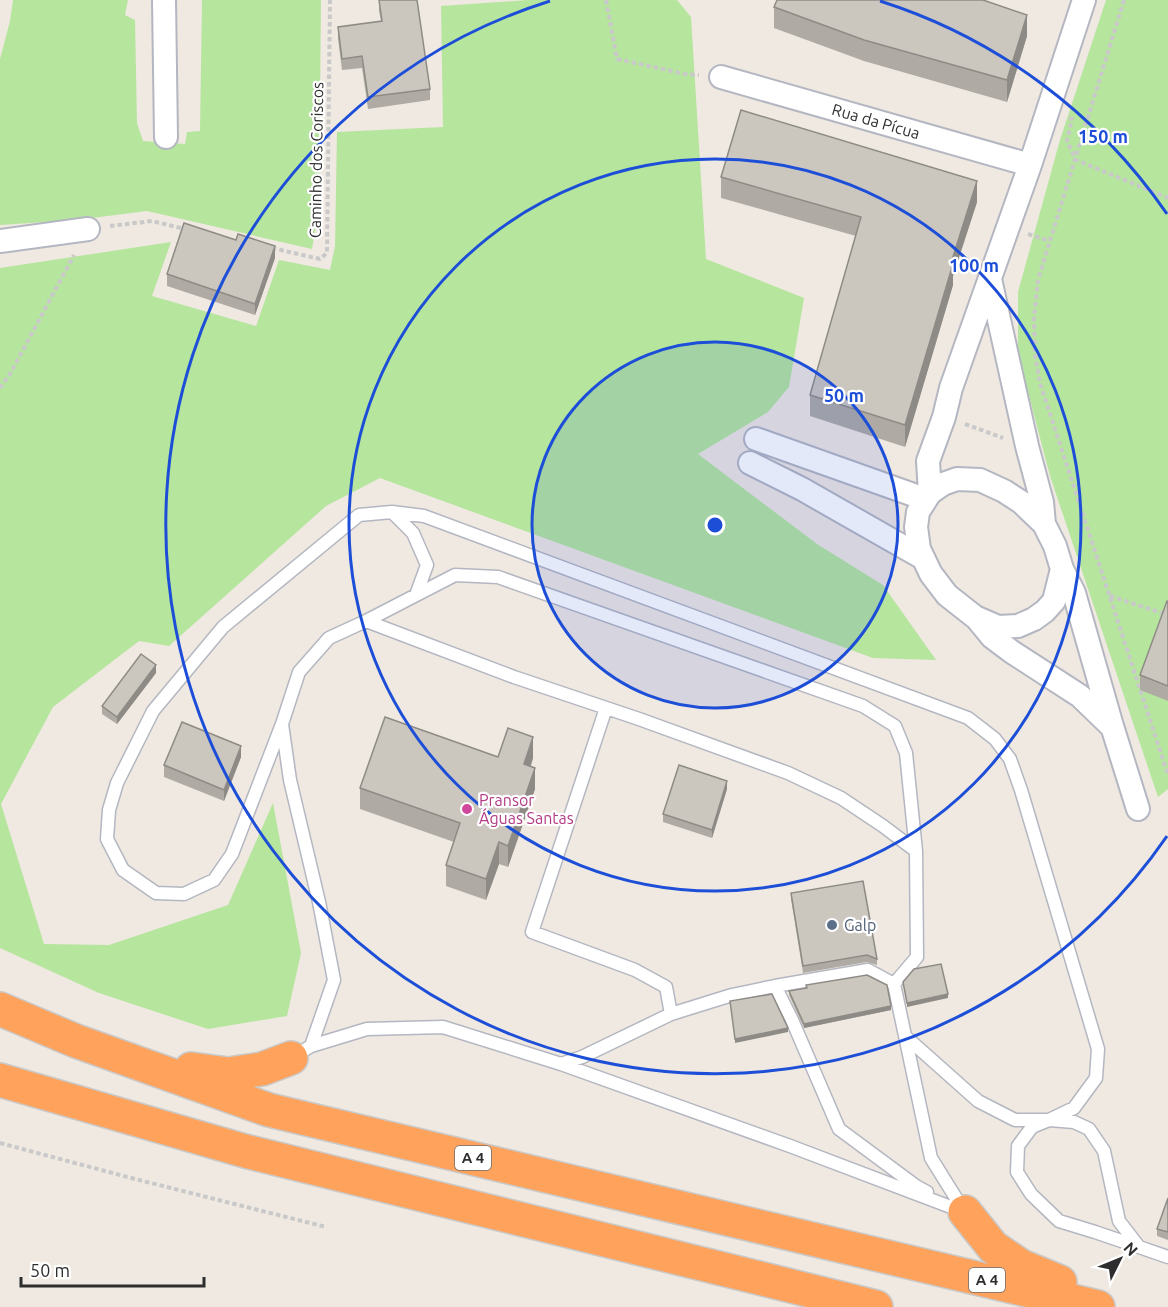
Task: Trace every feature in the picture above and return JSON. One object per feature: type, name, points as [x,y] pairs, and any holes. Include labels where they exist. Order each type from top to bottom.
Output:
[{"type":"highway","name":"A 4","points":[[0,1009],[76,1041],[269,1110],[1098,1307]]},
{"type":"highway","points":[[76,1041],[109,1042],[188,1068],[228,1074],[262,1069],[301,1052]]},
{"type":"highway","points":[[0,1080],[245,1151],[876,1307]]},
{"type":"highway","points":[[965,1212],[993,1247],[1022,1266],[1120,1307]]},
{"type":"street","points":[[164,0],[166,137]]},
{"type":"street","points":[[928,496],[928,461],[1084,0]]},
{"type":"street","name":"Rua da Pícua","points":[[721,77],[1030,165]]},
{"type":"street","points":[[0,241],[88,229]]},
{"type":"street","points":[[990,278],[1027,446],[1042,502],[1044,524]]},
{"type":"street","points":[[756,439],[928,496]]},
{"type":"street","points":[[750,463],[802,489],[923,558]]},
{"type":"street","points":[[1112,726],[1080,696],[1011,652],[992,637],[975,617],[947,595],[931,574],[919,549],[916,527],[918,512],[928,496],[943,484],[957,479],[980,480],[1021,502],[1044,524],[1074,593],[1138,809]]},
{"type":"street","points":[[975,617],[998,627],[1018,626],[1034,620],[1054,601],[1062,569]]},
{"type":"lane","points":[[392,512],[413,533],[427,565],[416,595]]},
{"type":"lane","points":[[894,984],[917,957],[916,851],[906,753],[895,726],[863,706],[498,577],[455,575],[329,638],[299,672],[282,724],[232,855],[214,880],[184,894],[156,893],[123,870],[107,839],[109,810],[117,783],[153,711],[223,627],[359,515],[392,512],[424,516],[968,718],[995,739],[1010,759],[1098,1049],[1096,1078],[1074,1107],[1032,1127],[1018,1146],[1017,1172],[1031,1194],[1059,1221],[1168,1257]]},
{"type":"lane","points":[[366,621],[514,677],[788,773],[841,798],[916,851]]},
{"type":"lane","points":[[606,708],[532,932],[635,970],[666,987],[671,1014]]},
{"type":"lane","points":[[282,724],[290,780],[319,902],[334,980],[301,1052]]},
{"type":"lane","points":[[561,1064],[582,1057],[671,1014],[732,995],[868,970],[894,984],[931,1158],[965,1212]]},
{"type":"lane","points":[[775,986],[839,1129],[916,1185],[965,1212]]},
{"type":"lane","points":[[301,1052],[366,1029],[443,1027],[561,1064],[965,1212]]},
{"type":"lane","points":[[905,1036],[978,1101],[1015,1120],[1074,1122],[1089,1129],[1104,1151],[1119,1221],[1139,1247]]},
{"type":"path","name":"Caminho dos Coriscos","points":[[264,246],[320,259],[327,253],[330,0]]},
{"type":"path","points":[[606,0],[617,59],[685,74],[721,77]]},
{"type":"path","points":[[1124,0],[1038,280],[1034,318],[1035,355],[1040,383],[1168,775]]},
{"type":"path","points":[[1076,160],[1168,198]]},
{"type":"path","points":[[0,388],[10,374],[88,229],[152,221],[186,229]]},
{"type":"path","points":[[1110,596],[1168,615]]},
{"type":"path","points":[[0,1143],[326,1227]]},
{"type":"green space","points":[[13,0],[128,0],[125,15],[135,20],[137,123],[143,141],[185,144],[187,132],[200,131],[202,0],[321,0],[319,208],[312,249],[147,211],[76,220],[0,225],[0,59]]},
{"type":"green space","points":[[528,0],[677,0],[691,17],[706,259],[804,298],[789,387],[768,412],[698,454],[817,544],[883,585],[936,660],[873,658],[380,478],[326,506],[169,646],[139,641],[53,707],[1,804],[44,944],[109,945],[228,905],[273,803],[301,953],[287,1016],[208,1029],[99,993],[0,948],[0,268],[171,242],[152,296],[256,326],[279,260],[330,270],[335,246],[337,132],[443,127],[441,6]]},
{"type":"green space","points":[[1106,0],[1168,0],[1168,789],[1158,797],[1050,476],[1018,354],[1018,292],[1060,140]]},
{"type":"building","points":[[379,0],[417,0],[430,89],[368,97],[362,56],[342,59],[338,27],[382,21]]},
{"type":"building","points":[[777,0],[983,0],[1027,15],[1007,80],[864,40],[774,7]]},
{"type":"building","points":[[741,110],[977,181],[905,425],[810,395],[861,217],[721,177]]},
{"type":"building","points":[[184,223],[236,240],[238,234],[275,246],[255,304],[167,274]]},
{"type":"building","points":[[1168,602],[1168,686],[1140,675]]},
{"type":"building","points":[[141,654],[156,665],[117,717],[102,706]]},
{"type":"building","points":[[385,717],[498,757],[508,728],[533,737],[524,764],[535,768],[508,846],[499,842],[486,879],[446,865],[460,823],[360,788]]},
{"type":"building","points":[[182,722],[241,746],[224,790],[164,765]]},
{"type":"building","points":[[679,765],[727,781],[712,830],[663,814]]},
{"type":"building","name":"Galp","points":[[863,881],[877,959],[867,955],[803,966],[791,893]]},
{"type":"building","points":[[941,964],[948,994],[907,1003],[903,982],[914,969]]},
{"type":"building","points":[[867,975],[887,985],[891,1006],[804,1024],[789,991],[807,988],[806,985]]},
{"type":"building","points":[[772,994],[788,1028],[735,1039],[730,1001]]},
{"type":"building","points":[[1168,1198],[1168,1232],[1157,1229]]},
{"type":"place","name":"Pransor Águas Santas","points":[[467,809]]},
{"type":"place","name":"Galp","points":[[832,925]]}]
